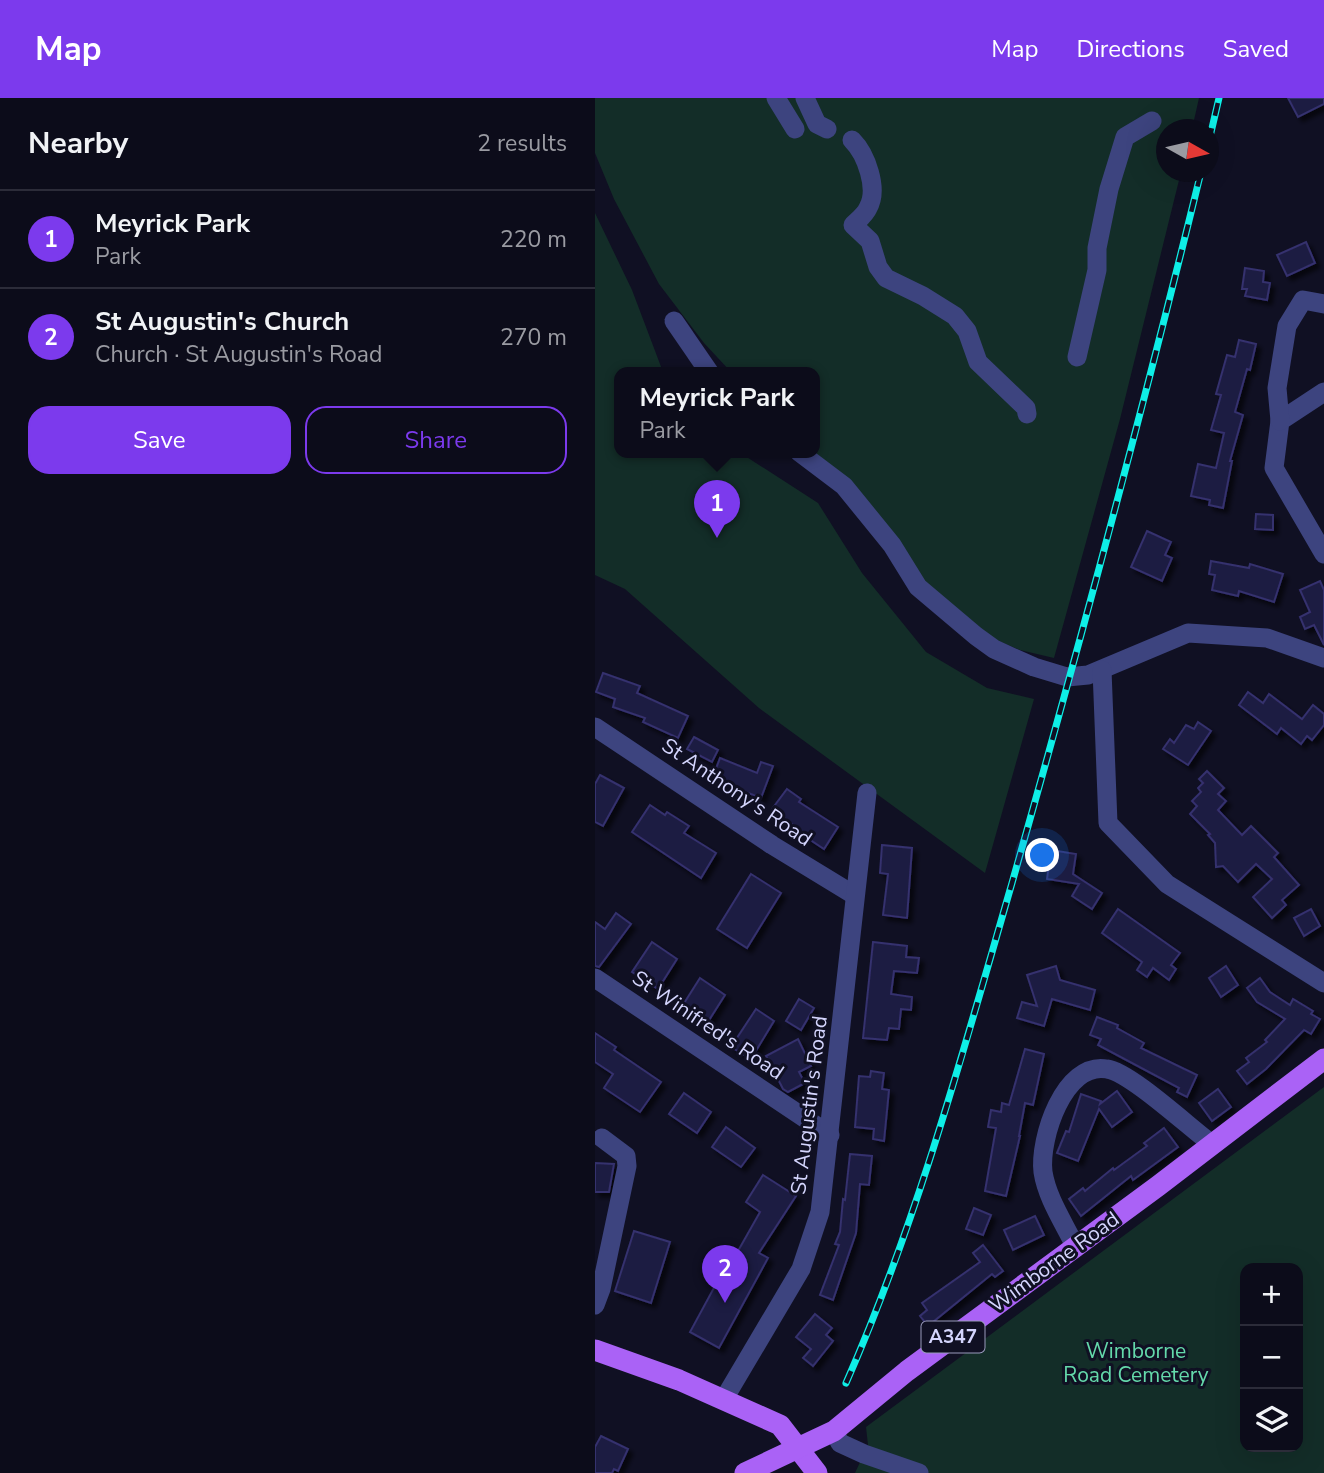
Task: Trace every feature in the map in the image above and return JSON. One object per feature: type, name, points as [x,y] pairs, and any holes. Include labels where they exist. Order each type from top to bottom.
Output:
[{"type":"main road","name":"Wimborne Road","points":[[745,1473],[834,1431],[907,1371],[1324,1059]]},
{"type":"main road","points":[[595,1350],[724,1399],[780,1425],[817,1473]]},
{"type":"street","points":[[776,98],[795,129]]},
{"type":"street","points":[[805,98],[817,124],[827,129]]},
{"type":"street","points":[[1077,357],[1097,270],[1097,248],[1109,189],[1125,137],[1152,121]]},
{"type":"street","points":[[852,140],[863,152],[871,185],[869,208],[853,225],[870,241],[881,273],[955,316],[967,331],[978,362],[1026,408],[1027,414]]},
{"type":"street","points":[[1324,304],[1303,300],[1287,327],[1277,388],[1280,422],[1274,468],[1324,554]]},
{"type":"street","points":[[674,321],[706,367]]},
{"type":"street","points":[[1280,422],[1324,392]]},
{"type":"street","points":[[807,458],[844,486],[892,545],[918,587],[975,636],[1013,659],[1059,675],[1078,677],[1188,633],[1267,638],[1324,658]]},
{"type":"street","points":[[1101,670],[1108,823],[1167,884],[1324,983]]},
{"type":"street","name":"St Anthony's Road","points":[[595,727],[641,755],[772,845],[854,895]]},
{"type":"street","name":"St Augustin's Road","points":[[724,1399],[801,1269],[820,1212],[867,793]]},
{"type":"street","name":"St Winifred's Road","points":[[595,978],[830,1135]]},
{"type":"street","points":[[1075,1246],[1051,1197],[1044,1172],[1045,1144],[1054,1112],[1069,1085],[1090,1070],[1107,1069],[1128,1077],[1212,1144]]},
{"type":"street","points":[[596,1301],[627,1166],[626,1156],[602,1138]]},
{"type":"street","points":[[834,1431],[840,1443],[919,1473]]},
{"type":"green space","points":[[595,98],[1199,98],[1194,119],[1156,119],[1156,182],[1179,182],[1120,419],[1054,658],[1020,650],[994,639],[925,582],[820,458],[820,367],[726,367],[704,343],[659,284],[614,199],[595,153]]},
{"type":"green space","points":[[595,213],[632,290],[661,367],[614,367],[614,458],[748,458],[818,503],[862,573],[926,652],[987,688],[1034,699],[985,873],[759,708],[625,589],[595,575]]},
{"type":"green space","name":"Wimborne Road Cemetery","points":[[1324,1087],[1324,1473],[855,1473],[868,1445],[866,1427]]},
{"type":"building","points":[[1288,98],[1324,98],[1324,104],[1298,117]]},
{"type":"building","points":[[1306,242],[1315,263],[1287,276],[1277,255]]},
{"type":"building","points":[[1245,268],[1264,271],[1263,282],[1270,283],[1267,300],[1245,296],[1247,289],[1242,289]]},
{"type":"building","points":[[1239,340],[1256,344],[1235,412],[1243,415],[1230,461],[1223,508],[1209,505],[1210,500],[1191,496],[1198,464],[1216,468],[1224,433],[1211,430],[1221,395],[1216,394],[1227,355],[1235,357]]},
{"type":"building","points":[[1256,514],[1273,515],[1273,530],[1255,529]]},
{"type":"building","points":[[1147,531],[1171,542],[1165,555],[1172,558],[1162,581],[1131,567]]},
{"type":"building","points":[[1211,561],[1249,568],[1250,564],[1283,574],[1274,602],[1239,591],[1238,596],[1212,590],[1215,575],[1209,574]]},
{"type":"building","points":[[1320,581],[1324,590],[1324,645],[1314,625],[1305,629],[1300,617],[1310,612],[1300,590]]},
{"type":"building","points":[[603,673],[640,686],[637,693],[688,716],[678,738],[643,722],[645,718],[613,707],[615,699],[596,692]]},
{"type":"building","points":[[1248,692],[1263,703],[1269,694],[1302,719],[1313,705],[1324,714],[1324,725],[1312,740],[1307,736],[1301,744],[1281,728],[1277,734],[1239,705]]},
{"type":"building","points":[[1198,722],[1211,731],[1188,765],[1163,749],[1170,739],[1174,743],[1186,725],[1194,729]]},
{"type":"building","points":[[694,737],[718,750],[712,762],[687,749]]},
{"type":"building","points":[[720,758],[757,773],[761,762],[773,766],[761,798],[712,779]]},
{"type":"building","points":[[1207,771],[1224,788],[1218,794],[1226,801],[1218,810],[1242,835],[1251,826],[1278,853],[1274,857],[1299,885],[1282,900],[1286,905],[1272,918],[1253,897],[1272,879],[1256,864],[1238,882],[1223,866],[1216,867],[1215,843],[1190,814],[1197,806],[1192,801],[1201,792],[1198,788],[1203,783],[1199,779]]},
{"type":"building","points":[[600,775],[624,788],[603,826],[595,822],[595,784]]},
{"type":"building","points":[[787,789],[801,799],[799,802],[838,827],[824,849],[791,827],[792,824],[772,809]]},
{"type":"building","points":[[650,805],[689,826],[684,833],[716,853],[701,878],[632,832]]},
{"type":"building","points":[[882,845],[912,848],[907,918],[883,915],[888,874],[880,873]]},
{"type":"building","points":[[1051,850],[1076,854],[1073,874],[1102,893],[1092,909],[1072,896],[1079,884],[1047,879]]},
{"type":"building","points":[[751,874],[781,893],[747,948],[717,929]]},
{"type":"building","points":[[1118,909],[1180,953],[1171,965],[1176,969],[1169,980],[1153,968],[1147,977],[1137,970],[1142,962],[1102,933]]},
{"type":"building","points":[[1311,909],[1320,926],[1304,936],[1294,918]]},
{"type":"building","points":[[616,913],[631,924],[599,967],[595,966],[595,922],[605,929]]},
{"type":"building","points":[[652,942],[677,959],[658,989],[632,972]]},
{"type":"building","points":[[873,942],[907,946],[906,957],[919,958],[917,973],[894,971],[891,994],[912,997],[911,1010],[901,1009],[899,1029],[889,1028],[887,1040],[863,1038]]},
{"type":"building","points":[[1056,966],[1060,980],[1095,990],[1090,1010],[1052,999],[1044,1026],[1017,1018],[1022,1002],[1037,1006],[1027,975]]},
{"type":"building","points":[[1226,966],[1238,985],[1221,997],[1209,978]]},
{"type":"building","points":[[700,978],[725,995],[706,1025],[681,1008]]},
{"type":"building","points":[[1260,978],[1270,992],[1290,1005],[1293,999],[1313,1011],[1311,1014],[1320,1019],[1311,1034],[1304,1030],[1266,1069],[1247,1084],[1237,1071],[1249,1062],[1246,1058],[1267,1042],[1265,1040],[1285,1019],[1257,1002],[1247,988]]},
{"type":"building","points":[[799,999],[814,1008],[801,1030],[786,1021]]},
{"type":"building","points":[[756,1009],[774,1021],[751,1059],[731,1047]]},
{"type":"building","points":[[1097,1017],[1118,1025],[1117,1028],[1144,1043],[1141,1048],[1197,1075],[1187,1097],[1177,1092],[1179,1088],[1098,1045],[1101,1039],[1090,1035]]},
{"type":"building","points":[[595,1033],[616,1047],[614,1050],[661,1082],[640,1112],[604,1088],[613,1074],[595,1062]]},
{"type":"building","points":[[798,1039],[811,1066],[799,1072],[805,1083],[788,1092],[783,1089],[766,1056]]},
{"type":"building","points":[[1025,1049],[1044,1054],[1033,1105],[1025,1103],[1006,1196],[985,1191],[996,1128],[988,1127],[991,1110],[1001,1112],[1002,1103],[1009,1105]]},
{"type":"building","points":[[871,1071],[884,1073],[882,1089],[889,1090],[884,1141],[873,1139],[874,1129],[855,1127],[859,1076],[870,1077]]},
{"type":"building","points":[[1218,1089],[1231,1107],[1212,1121],[1199,1103]]},
{"type":"building","points":[[1117,1091],[1132,1112],[1112,1127],[1099,1109],[1078,1161],[1057,1153],[1066,1131],[1069,1132],[1081,1094],[1101,1101],[1100,1104]]},
{"type":"building","points":[[684,1093],[711,1112],[697,1133],[669,1114]]},
{"type":"building","points":[[726,1127],[755,1148],[741,1167],[712,1147]]},
{"type":"building","points":[[1164,1128],[1178,1147],[1133,1180],[1131,1176],[1081,1216],[1069,1199],[1083,1188],[1085,1191],[1113,1168],[1114,1170],[1147,1146],[1144,1143]]},
{"type":"building","points":[[850,1154],[872,1156],[869,1185],[860,1184],[856,1233],[833,1300],[820,1295],[839,1245],[835,1244],[840,1232]]},
{"type":"building","points":[[595,1163],[614,1164],[609,1192],[595,1192]]},
{"type":"building","points":[[763,1175],[796,1196],[759,1253],[768,1258],[719,1348],[690,1332],[760,1212],[746,1202]]},
{"type":"building","points":[[974,1208],[991,1215],[983,1235],[966,1229]]},
{"type":"building","points":[[1035,1216],[1044,1235],[1013,1250],[1004,1230]]},
{"type":"building","points":[[634,1231],[670,1242],[651,1303],[615,1291]]},
{"type":"building","points":[[983,1245],[1003,1271],[995,1277],[992,1274],[928,1326],[920,1316],[927,1310],[922,1303],[980,1262],[973,1253]]},
{"type":"building","points":[[815,1314],[832,1328],[826,1335],[833,1341],[813,1366],[803,1358],[811,1349],[796,1337]]},
{"type":"building","points":[[601,1436],[628,1449],[618,1471],[614,1469],[612,1473],[595,1473],[595,1447]]},
{"type":"railway","points":[[1214,119],[1219,98]]},
{"type":"railway","points":[[846,1383],[872,1322],[917,1199],[975,1010],[1110,528],[1198,182]]},
{"type":"place","name":"Meyrick Park","points":[[717,538]]},
{"type":"place","name":"St Augustin's Church","points":[[725,1303]]}]
